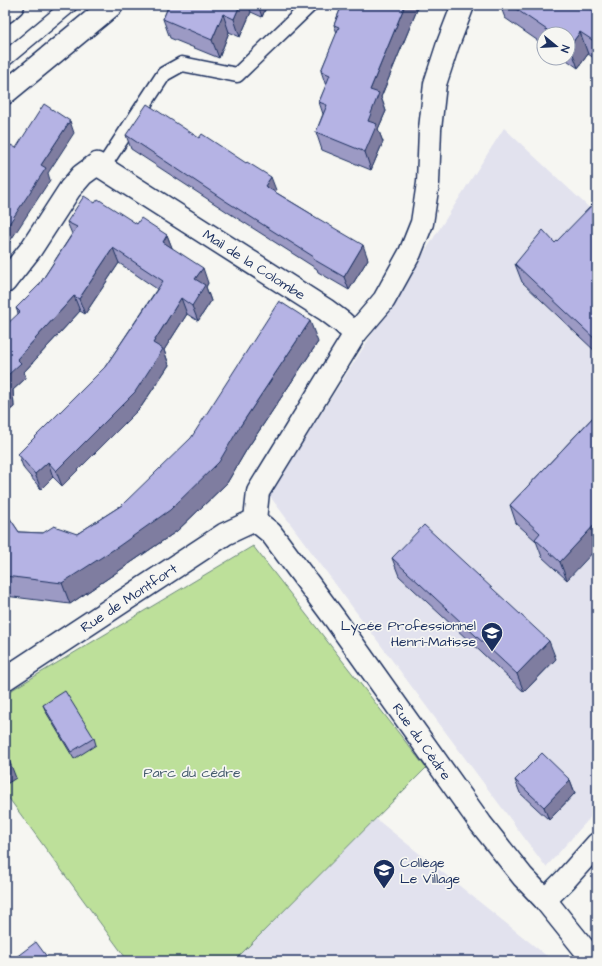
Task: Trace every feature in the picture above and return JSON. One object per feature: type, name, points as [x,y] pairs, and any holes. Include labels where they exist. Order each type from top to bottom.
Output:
[{"type":"street","points":[[5,12],[13,5]]},
{"type":"street","points":[[5,93],[112,5]]},
{"type":"street","points":[[255,520],[258,492],[355,334],[384,300],[410,253],[422,223],[428,183],[430,129],[434,84],[463,5]]},
{"type":"street","points":[[5,282],[31,249],[70,189],[82,175],[97,164],[103,168]]},
{"type":"street","name":"Mail de la Colombe","points":[[103,168],[326,310],[355,334]]},
{"type":"street","name":"Rue de Montfort","points":[[6,677],[225,534],[255,520]]},
{"type":"street","name":"Rue du Cèdre","points":[[255,520],[271,533],[336,619],[481,824],[523,877],[545,900],[594,961]]},
{"type":"street","points":[[545,900],[597,844]]},
{"type":"lane","points":[[5,59],[70,5]]},
{"type":"lane","points":[[103,168],[164,74],[182,64],[237,75],[310,5]]},
{"type":"shaded area","name":"Lycée Professionnel Henri-Matisse","points":[[504,128],[597,215],[597,810],[546,867],[269,495]]},
{"type":"shaded area","name":"Collège Le Village","points":[[375,818],[553,961],[234,961]]},
{"type":"green space","name":"Parc du cèdre","points":[[253,546],[426,768],[234,961],[128,961],[5,793],[5,694]]},
{"type":"building","points":[[169,5],[240,5],[234,19],[223,14],[212,40],[163,19]]},
{"type":"building","points":[[342,5],[405,5],[370,90],[379,93],[368,121],[377,124],[365,152],[316,132],[327,105],[319,102],[330,75],[321,71],[339,27],[334,25]]},
{"type":"building","points":[[510,5],[597,5],[597,43],[580,32],[576,38],[576,26],[541,26]]},
{"type":"building","points":[[44,104],[70,121],[41,165],[46,168],[5,230],[5,154],[11,145],[16,148]]},
{"type":"building","points":[[147,104],[199,138],[202,134],[246,163],[247,162],[271,177],[265,186],[363,245],[344,277],[313,259],[314,257],[126,135]]},
{"type":"building","points":[[84,196],[95,203],[98,199],[137,224],[141,218],[167,235],[163,242],[203,268],[195,279],[205,285],[192,306],[181,298],[153,343],[163,349],[135,392],[56,471],[48,462],[35,474],[18,454],[105,367],[163,281],[113,248],[79,299],[74,296],[17,359],[21,363],[8,375],[8,391],[5,394],[5,326],[20,312],[16,308],[39,285],[77,227],[67,222]]},
{"type":"building","points":[[595,202],[597,203],[597,341],[515,264],[543,230],[555,243]]},
{"type":"building","points":[[279,301],[310,321],[239,428],[219,462],[170,510],[119,546],[62,583],[5,576],[5,511],[19,532],[43,533],[54,526],[77,534],[122,505],[191,438]]},
{"type":"building","points":[[597,413],[597,522],[560,562],[535,539],[540,533],[510,505]]},
{"type":"building","points":[[424,525],[549,641],[517,674],[392,558]]},
{"type":"building","points":[[65,691],[94,738],[71,752],[43,705]]},
{"type":"building","points":[[5,753],[9,760],[5,763]]},
{"type":"building","points":[[542,753],[570,780],[544,807],[515,780]]},
{"type":"building","points":[[36,942],[50,961],[11,961]]},
{"type":"place","name":"Lycée Professionnel Henri-Matisse","points":[[492,652]]},
{"type":"place","name":"Collège Le Village","points":[[384,890]]}]
